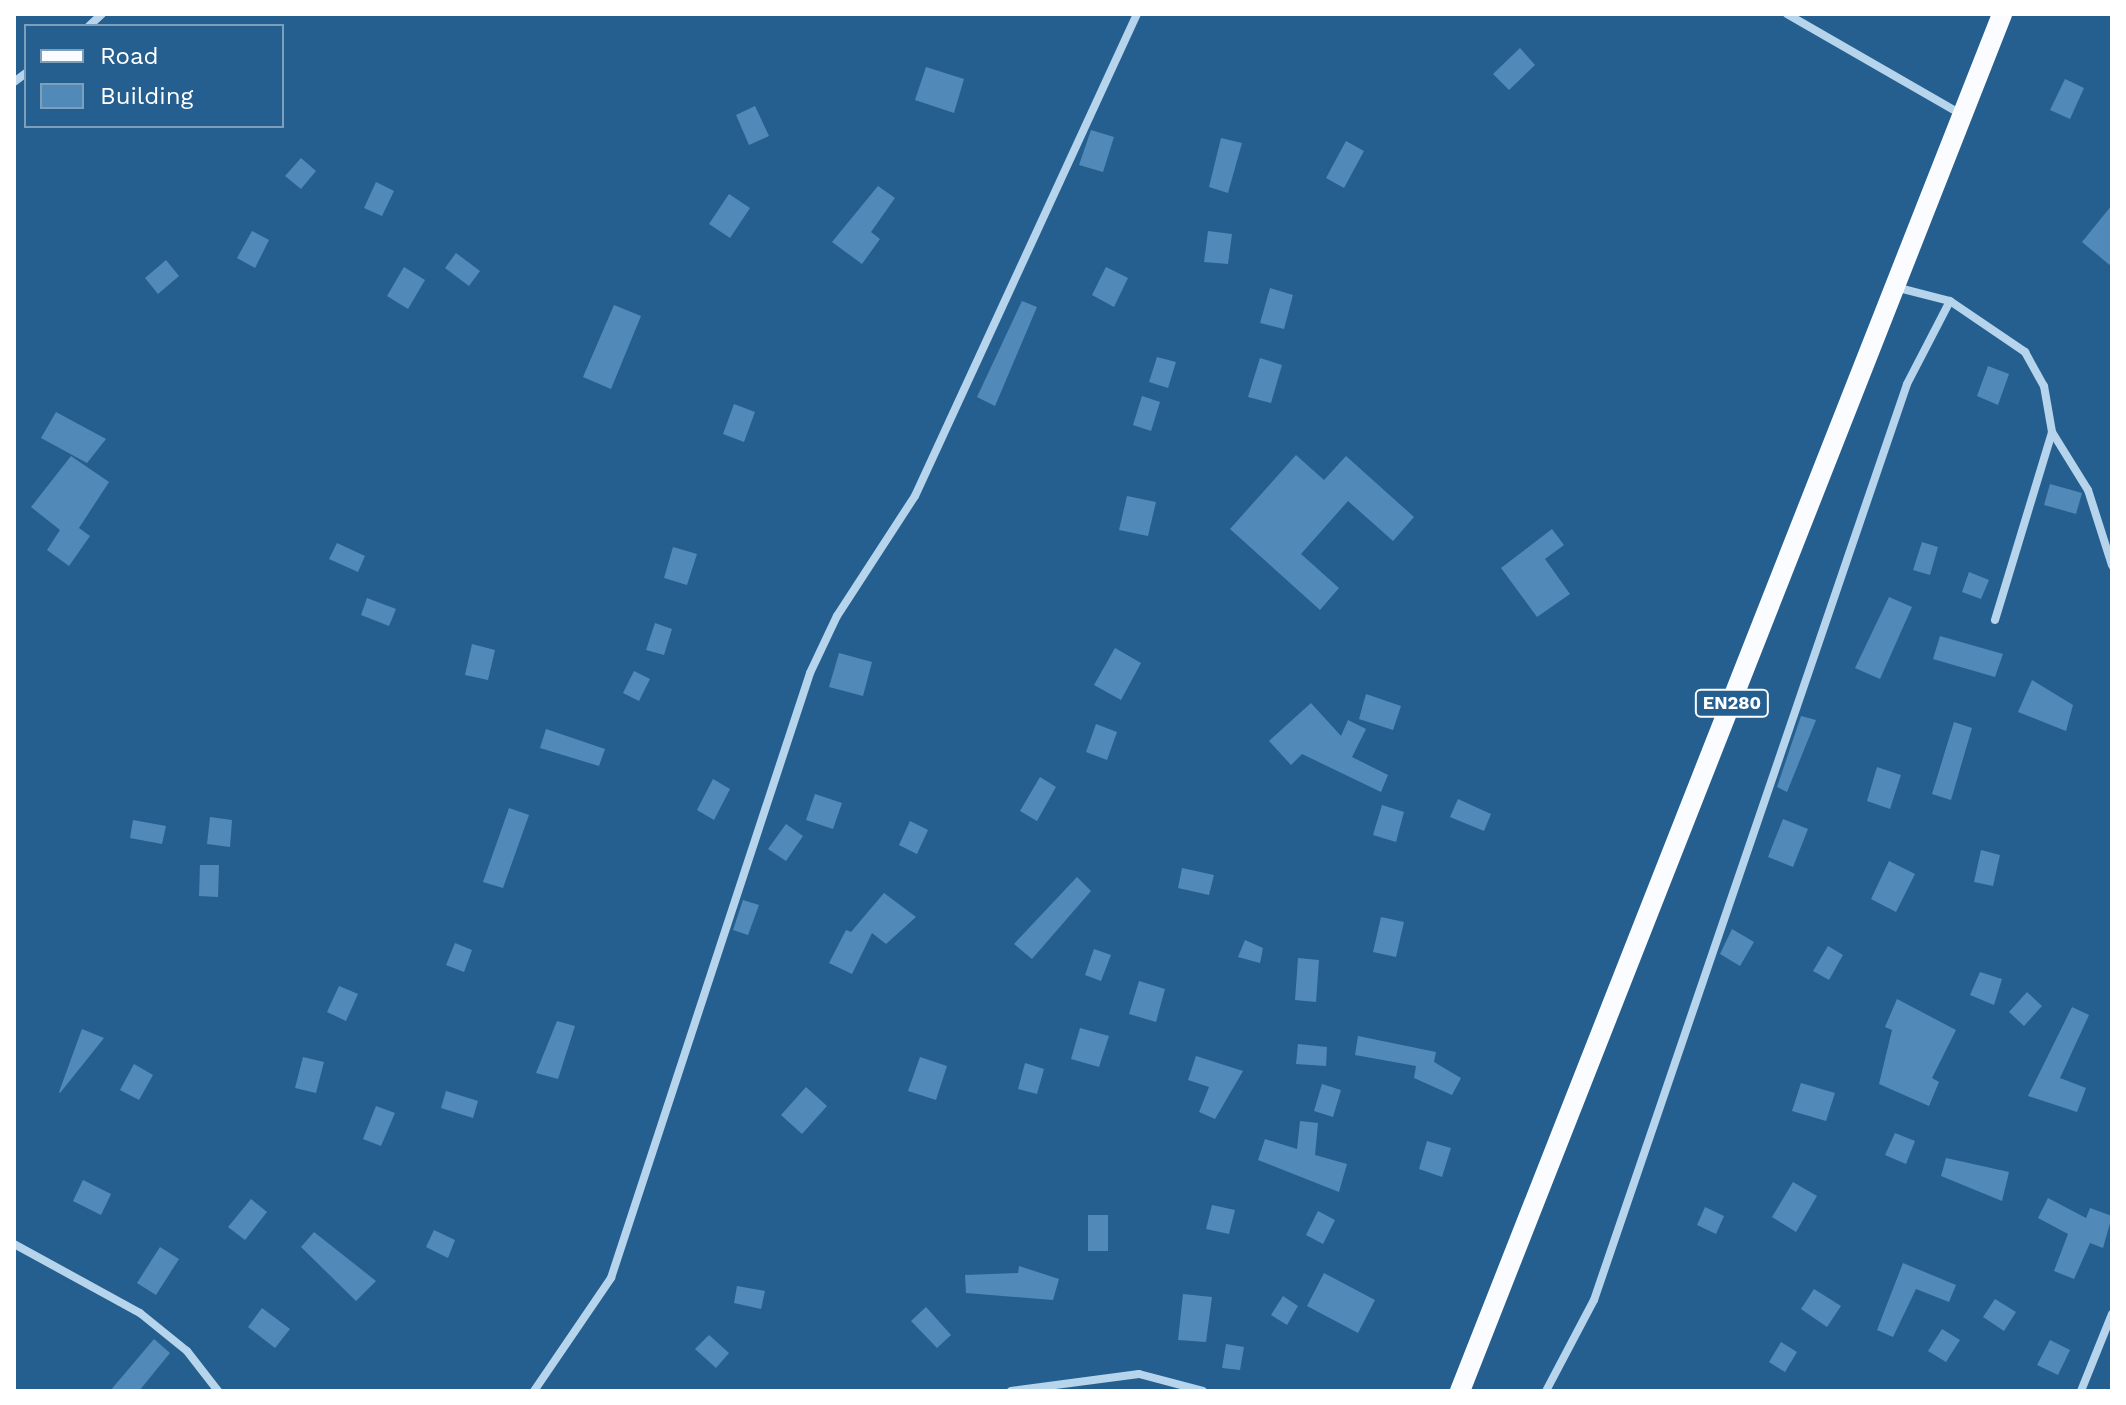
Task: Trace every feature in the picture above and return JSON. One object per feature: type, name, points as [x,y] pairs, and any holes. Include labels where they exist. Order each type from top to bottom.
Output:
[{"type":"main road","name":"EN280","points":[[1460,1391],[2002,14]]},
{"type":"street","points":[[534,1391],[611,1278],[810,673],[837,616],[915,496],[1137,14]]},
{"type":"street","points":[[1787,14],[1962,115]]},
{"type":"street","points":[[1894,287],[1950,301],[2025,352],[2044,386],[2052,432],[2088,490],[2112,565]]},
{"type":"street","points":[[1546,1391],[1594,1300],[1907,384],[1950,301]]},
{"type":"street","points":[[1995,620],[2052,432]]},
{"type":"street","points":[[14,1244],[140,1313],[187,1351],[218,1391]]},
{"type":"street","points":[[2081,1391],[2112,1314]]},
{"type":"street","points":[[1011,1391],[1139,1374],[1203,1391]]},
{"type":"building","points":[[1520,48],[1535,65],[1509,90],[1493,74]]},
{"type":"building","points":[[926,67],[964,79],[954,113],[915,100]]},
{"type":"building","points":[[2065,79],[2084,88],[2070,119],[2050,110]]},
{"type":"building","points":[[755,106],[769,136],[749,145],[736,115]]},
{"type":"building","points":[[1091,130],[1114,137],[1103,172],[1079,165]]},
{"type":"building","points":[[1221,138],[1242,143],[1228,193],[1209,187]]},
{"type":"building","points":[[1346,141],[1364,151],[1344,188],[1326,178]]},
{"type":"building","points":[[301,158],[316,171],[301,189],[285,176]]},
{"type":"building","points":[[376,182],[394,191],[382,216],[364,208]]},
{"type":"building","points":[[878,186],[895,198],[871,232],[880,239],[862,264],[832,242]]},
{"type":"building","points":[[729,194],[750,208],[730,238],[709,224]]},
{"type":"building","points":[[2112,205],[2112,267],[2082,242]]},
{"type":"building","points":[[252,231],[269,240],[255,268],[237,258]]},
{"type":"building","points":[[1208,231],[1232,234],[1228,264],[1204,262]]},
{"type":"building","points":[[456,253],[480,271],[469,286],[445,268]]},
{"type":"building","points":[[166,260],[179,276],[158,294],[145,278]]},
{"type":"building","points":[[404,267],[425,280],[408,309],[387,296]]},
{"type":"building","points":[[1106,267],[1128,278],[1114,307],[1092,295]]},
{"type":"building","points":[[1270,288],[1293,295],[1284,329],[1260,323]]},
{"type":"building","points":[[1022,301],[1037,307],[995,406],[977,397]]},
{"type":"building","points":[[614,305],[641,316],[611,389],[583,377]]},
{"type":"building","points":[[1157,357],[1176,362],[1168,388],[1149,382]]},
{"type":"building","points":[[1260,358],[1282,365],[1271,403],[1248,397]]},
{"type":"building","points":[[1988,366],[2009,374],[1998,405],[1977,396]]},
{"type":"building","points":[[1142,396],[1160,402],[1151,431],[1133,425]]},
{"type":"building","points":[[734,404],[755,412],[744,442],[723,434]]},
{"type":"building","points":[[56,412],[106,439],[87,463],[41,438]]},
{"type":"building","points":[[1296,455],[1324,480],[1346,456],[1414,517],[1393,541],[1348,501],[1301,554],[1339,588],[1320,610],[1230,529]]},
{"type":"building","points":[[71,456],[109,482],[79,528],[90,536],[69,566],[47,550],[60,530],[31,507]]},
{"type":"building","points":[[2050,484],[2082,493],[2076,514],[2044,505]]},
{"type":"building","points":[[1127,496],[1156,502],[1148,536],[1119,530]]},
{"type":"building","points":[[1552,529],[1564,545],[1545,559],[1570,594],[1537,617],[1501,568]]},
{"type":"building","points":[[1922,542],[1938,547],[1930,575],[1913,570]]},
{"type":"building","points":[[337,543],[365,556],[358,572],[329,559]]},
{"type":"building","points":[[673,547],[697,554],[687,585],[664,578]]},
{"type":"building","points":[[1969,572],[1989,580],[1981,599],[1962,592]]},
{"type":"building","points":[[1889,597],[1912,607],[1880,679],[1855,668]]},
{"type":"building","points":[[367,598],[396,609],[389,626],[361,615]]},
{"type":"building","points":[[655,623],[672,629],[664,655],[646,650]]},
{"type":"building","points":[[1940,636],[2003,654],[1995,677],[1933,659]]},
{"type":"building","points":[[472,644],[495,650],[488,680],[465,675]]},
{"type":"building","points":[[1115,648],[1141,663],[1121,700],[1094,685]]},
{"type":"building","points":[[839,653],[872,662],[863,696],[829,687]]},
{"type":"building","points":[[634,671],[650,679],[639,701],[623,693]]},
{"type":"building","points":[[2032,680],[2073,705],[2066,731],[2018,712]]},
{"type":"building","points":[[1366,694],[1401,706],[1393,730],[1359,719]]},
{"type":"building","points":[[1311,703],[1341,736],[1348,720],[1366,729],[1352,757],[1388,775],[1381,792],[1302,754],[1291,765],[1269,741]]},
{"type":"building","points":[[1801,716],[1816,720],[1787,792],[1777,787]]},
{"type":"building","points":[[1954,722],[1972,728],[1951,800],[1932,794]]},
{"type":"building","points":[[1096,724],[1117,732],[1107,760],[1086,752]]},
{"type":"building","points":[[546,729],[605,749],[599,766],[540,748]]},
{"type":"building","points":[[1877,767],[1901,775],[1890,809],[1867,801]]},
{"type":"building","points":[[1040,777],[1056,787],[1037,821],[1020,811]]},
{"type":"building","points":[[713,779],[730,789],[714,820],[697,810]]},
{"type":"building","points":[[815,794],[842,803],[833,829],[806,820]]},
{"type":"building","points":[[1458,799],[1491,814],[1484,831],[1450,817]]},
{"type":"building","points":[[1382,805],[1404,812],[1396,842],[1373,835]]},
{"type":"building","points":[[509,808],[529,815],[503,888],[483,882]]},
{"type":"building","points":[[210,817],[232,820],[230,847],[207,844]]},
{"type":"building","points":[[1783,819],[1808,829],[1793,867],[1768,857]]},
{"type":"building","points":[[133,820],[166,826],[162,844],[130,838]]},
{"type":"building","points":[[910,821],[928,830],[917,854],[899,845]]},
{"type":"building","points":[[786,824],[803,836],[786,861],[768,849]]},
{"type":"building","points":[[1981,850],[2000,855],[1993,886],[1974,882]]},
{"type":"building","points":[[1889,861],[1915,874],[1896,912],[1871,899]]},
{"type":"building","points":[[200,865],[219,865],[218,897],[199,896]]},
{"type":"building","points":[[1182,868],[1214,875],[1209,895],[1178,888]]},
{"type":"building","points":[[1077,877],[1091,891],[1032,959],[1014,944]]},
{"type":"building","points":[[884,893],[916,917],[886,944],[872,933],[852,974],[829,963],[846,930],[851,932]]},
{"type":"building","points":[[743,900],[759,905],[748,935],[733,930]]},
{"type":"building","points":[[1381,917],[1404,922],[1396,957],[1373,952]]},
{"type":"building","points":[[1732,929],[1754,942],[1740,966],[1720,954]]},
{"type":"building","points":[[1245,940],[1263,948],[1260,963],[1238,957]]},
{"type":"building","points":[[455,943],[472,950],[464,972],[446,965]]},
{"type":"building","points":[[1828,946],[1843,955],[1829,980],[1813,971]]},
{"type":"building","points":[[1094,949],[1111,955],[1101,981],[1085,975]]},
{"type":"building","points":[[1298,958],[1319,960],[1316,1002],[1295,1000]]},
{"type":"building","points":[[1980,972],[2002,979],[1994,1005],[1970,995]]},
{"type":"building","points":[[1139,981],[1165,989],[1156,1022],[1129,1014]]},
{"type":"building","points":[[339,986],[358,994],[346,1021],[327,1012]]},
{"type":"building","points":[[2027,992],[2042,1006],[2024,1026],[2009,1012]]},
{"type":"building","points":[[1897,999],[1956,1030],[1932,1078],[1939,1082],[1929,1106],[1879,1084],[1892,1030],[1885,1027]]},
{"type":"building","points":[[2072,1007],[2089,1015],[2060,1078],[2086,1088],[2077,1112],[2028,1096]]},
{"type":"building","points":[[557,1021],[575,1026],[558,1079],[536,1073]]},
{"type":"building","points":[[1080,1028],[1109,1036],[1099,1067],[1071,1059]]},
{"type":"building","points":[[82,1029],[104,1038],[60,1093],[59,1092]]},
{"type":"building","points":[[1358,1036],[1436,1052],[1434,1062],[1461,1078],[1452,1095],[1414,1078],[1416,1066],[1355,1055]]},
{"type":"building","points":[[1298,1044],[1327,1047],[1326,1066],[1296,1064]]},
{"type":"building","points":[[1196,1056],[1243,1071],[1215,1119],[1199,1112],[1209,1087],[1188,1080]]},
{"type":"building","points":[[303,1057],[324,1062],[316,1093],[295,1088]]},
{"type":"building","points":[[920,1057],[947,1066],[936,1100],[908,1091]]},
{"type":"building","points":[[1025,1063],[1044,1069],[1037,1094],[1018,1089]]},
{"type":"building","points":[[134,1064],[153,1075],[139,1100],[120,1090]]},
{"type":"building","points":[[1801,1083],[1835,1093],[1826,1121],[1792,1111]]},
{"type":"building","points":[[1322,1084],[1341,1090],[1333,1117],[1314,1111]]},
{"type":"building","points":[[806,1087],[827,1106],[802,1134],[781,1115]]},
{"type":"building","points":[[446,1091],[478,1101],[473,1118],[441,1108]]},
{"type":"building","points":[[376,1106],[395,1113],[381,1146],[363,1139]]},
{"type":"building","points":[[1300,1121],[1318,1123],[1315,1155],[1347,1164],[1339,1192],[1258,1160],[1265,1139],[1297,1149]]},
{"type":"building","points":[[1895,1133],[1915,1141],[1906,1164],[1885,1155]]},
{"type":"building","points":[[1427,1141],[1451,1148],[1442,1177],[1419,1169]]},
{"type":"building","points":[[1946,1158],[2009,1172],[2002,1201],[1941,1176]]},
{"type":"building","points":[[83,1180],[111,1194],[101,1215],[73,1201]]},
{"type":"building","points":[[1793,1182],[1817,1196],[1796,1232],[1772,1217]]},
{"type":"building","points":[[2048,1198],[2086,1218],[2090,1208],[2112,1216],[2103,1248],[2090,1243],[2074,1279],[2054,1271],[2068,1234],[2038,1218]]},
{"type":"building","points":[[251,1199],[267,1212],[245,1240],[228,1227]]},
{"type":"building","points":[[1212,1205],[1235,1210],[1229,1234],[1206,1229]]},
{"type":"building","points":[[1705,1207],[1724,1216],[1716,1234],[1697,1225]]},
{"type":"building","points":[[1318,1211],[1335,1220],[1323,1244],[1306,1235]]},
{"type":"building","points":[[1088,1215],[1108,1215],[1108,1251],[1088,1251]]},
{"type":"building","points":[[434,1230],[455,1240],[448,1258],[426,1247]]},
{"type":"building","points":[[314,1232],[376,1281],[356,1301],[301,1247]]},
{"type":"building","points":[[160,1247],[179,1259],[156,1295],[137,1283]]},
{"type":"building","points":[[1903,1263],[1956,1285],[1949,1302],[1916,1289],[1893,1337],[1877,1330]]},
{"type":"building","points":[[1019,1266],[1059,1279],[1053,1300],[966,1293],[965,1275],[1018,1273]]},
{"type":"building","points":[[1324,1273],[1375,1300],[1358,1333],[1307,1306]]},
{"type":"building","points":[[737,1286],[765,1291],[761,1309],[734,1303]]},
{"type":"building","points":[[1814,1289],[1841,1306],[1827,1327],[1801,1309]]},
{"type":"building","points":[[1183,1294],[1212,1297],[1206,1342],[1178,1340]]},
{"type":"building","points":[[1283,1296],[1298,1306],[1287,1325],[1271,1315]]},
{"type":"building","points":[[1995,1299],[2016,1312],[2004,1331],[1983,1317]]},
{"type":"building","points":[[926,1307],[951,1335],[937,1348],[911,1321]]},
{"type":"building","points":[[262,1308],[290,1329],[275,1348],[248,1327]]},
{"type":"building","points":[[1942,1329],[1960,1340],[1946,1362],[1928,1351]]},
{"type":"building","points":[[709,1335],[729,1353],[716,1368],[695,1349]]},
{"type":"building","points":[[154,1339],[170,1353],[139,1391],[110,1391]]},
{"type":"building","points":[[2050,1340],[2070,1350],[2058,1375],[2037,1365]]},
{"type":"building","points":[[1781,1342],[1797,1352],[1785,1372],[1769,1362]]},
{"type":"building","points":[[1226,1344],[1244,1347],[1240,1370],[1222,1368]]}]
